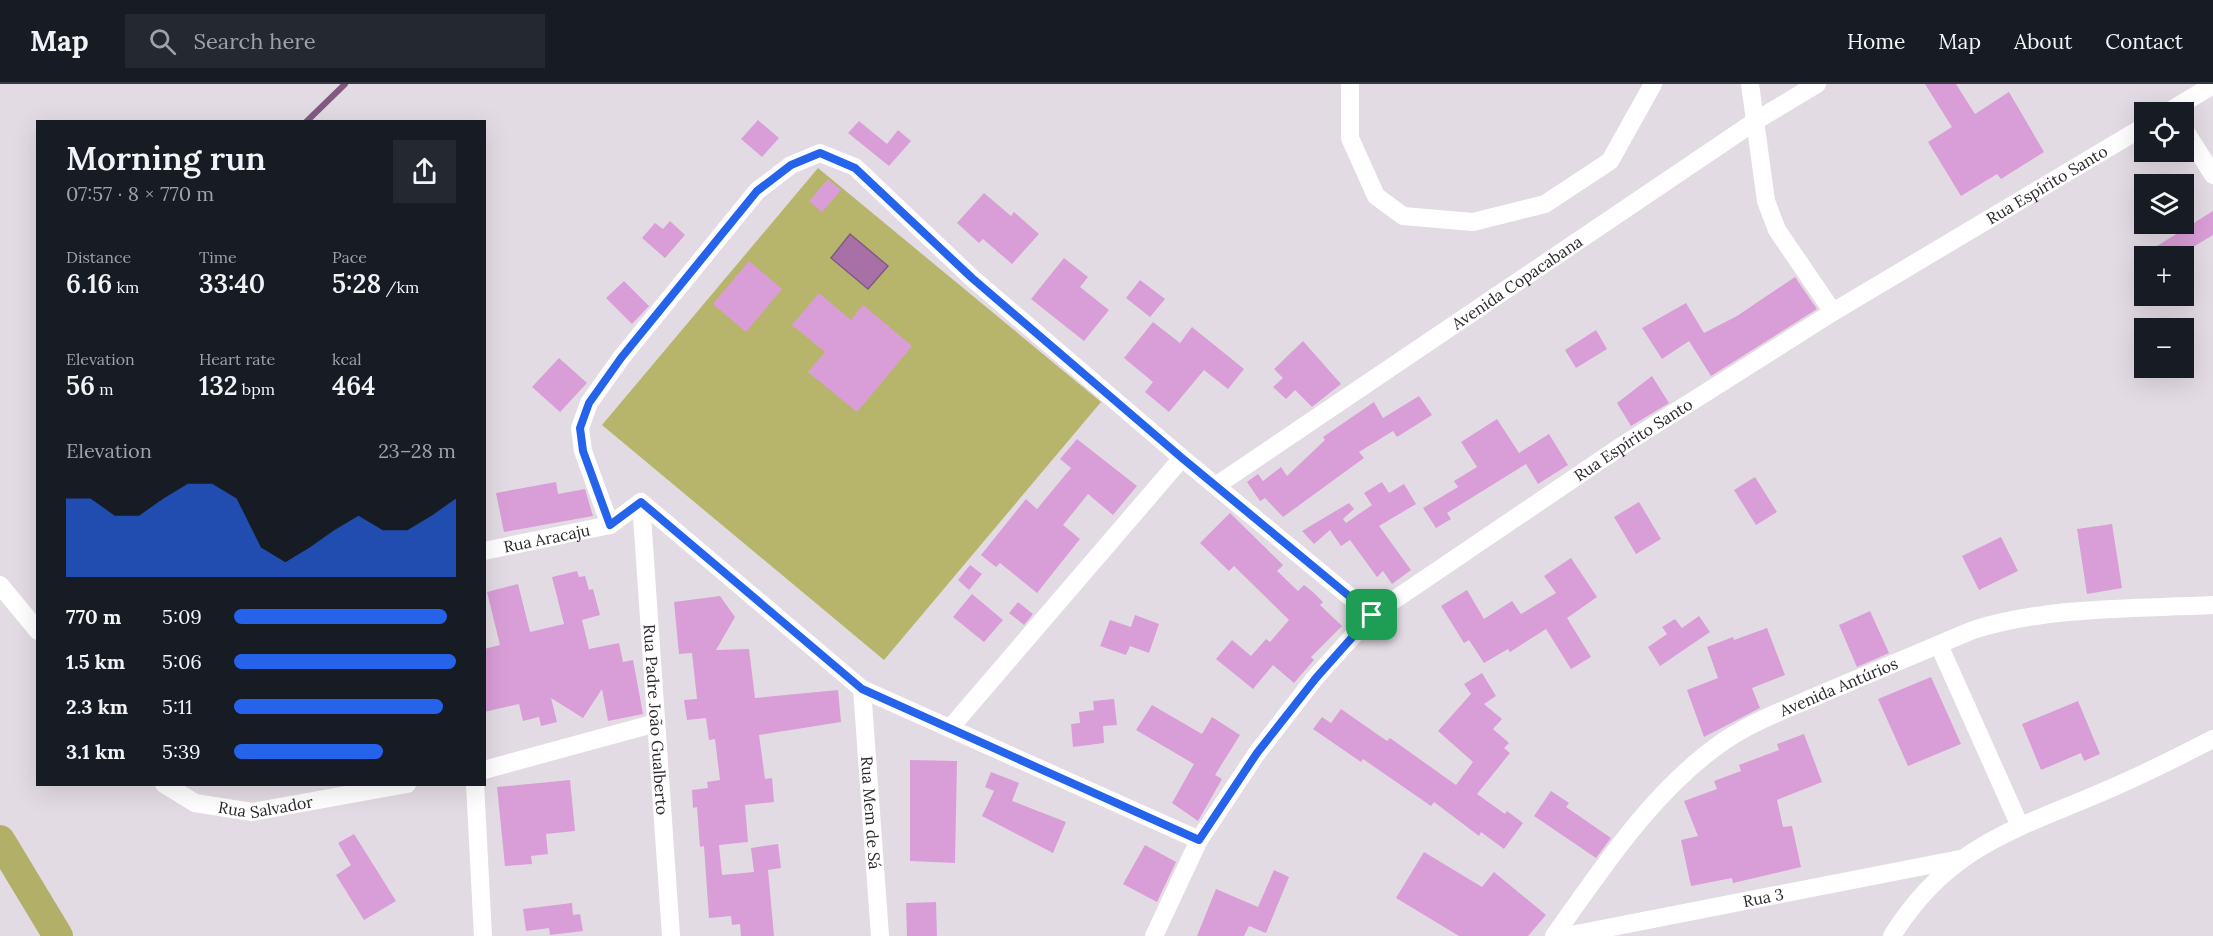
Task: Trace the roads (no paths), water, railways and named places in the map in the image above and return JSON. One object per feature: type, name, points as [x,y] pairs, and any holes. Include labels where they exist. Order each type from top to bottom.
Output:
[{"type":"highway","points":[[0,840],[58,936]]},
{"type":"street","points":[[1350,84],[1350,138],[1376,196],[1403,216],[1473,222],[1545,204],[1610,161],[1648,97],[1653,84]]},
{"type":"street","points":[[1750,84],[1757,120],[1766,201],[1777,230],[1833,312]]},
{"type":"street","name":"Avenida Copacabana","points":[[1217,485],[1757,120],[1817,84]]},
{"type":"street","points":[[2187,102],[2213,85]]},
{"type":"street","name":"Rua Espírito Santo","points":[[1154,936],[1199,840],[1257,753],[1316,678],[1372,615],[1623,445],[1833,312],[2134,133]]},
{"type":"street","points":[[2194,145],[2213,175]]},
{"type":"street","name":"Rua Aracaju","points":[[610,525],[583,451],[580,428],[589,403],[621,358],[757,191],[791,165],[820,153],[855,168],[972,278],[1182,458]]},
{"type":"street","points":[[951,727],[1182,458],[1372,615]]},
{"type":"street","points":[[641,502],[862,689],[1199,840]]},
{"type":"street","name":"Rua Aracaju","points":[[486,551],[610,525],[641,502]]},
{"type":"street","name":"Rua Padre João Gualberto","points":[[641,502],[671,936]]},
{"type":"street","points":[[0,585],[36,630]]},
{"type":"street","name":"Avenida Antúrios","points":[[1554,936],[1597,874],[1651,808],[1688,770],[1724,741],[1765,718],[1939,645],[2006,620],[2041,614],[2213,605]]},
{"type":"street","points":[[1939,645],[2020,826]]},
{"type":"street","name":"Rua Mem de Sá","points":[[862,689],[880,936]]},
{"type":"street","points":[[486,769],[656,723]]},
{"type":"street","name":"Rua 3","points":[[1892,936],[1910,907],[1933,882],[1960,860],[2020,826],[2115,787],[2213,739]]},
{"type":"street","name":"Rua Salvador","points":[[167,786],[195,803],[252,812],[396,786]]},
{"type":"street","points":[[475,786],[483,936]]},
{"type":"street","name":"Rua 3","points":[[1566,936],[1960,860]]},
{"type":"waterway","points":[[308,120],[345,84]]}]
